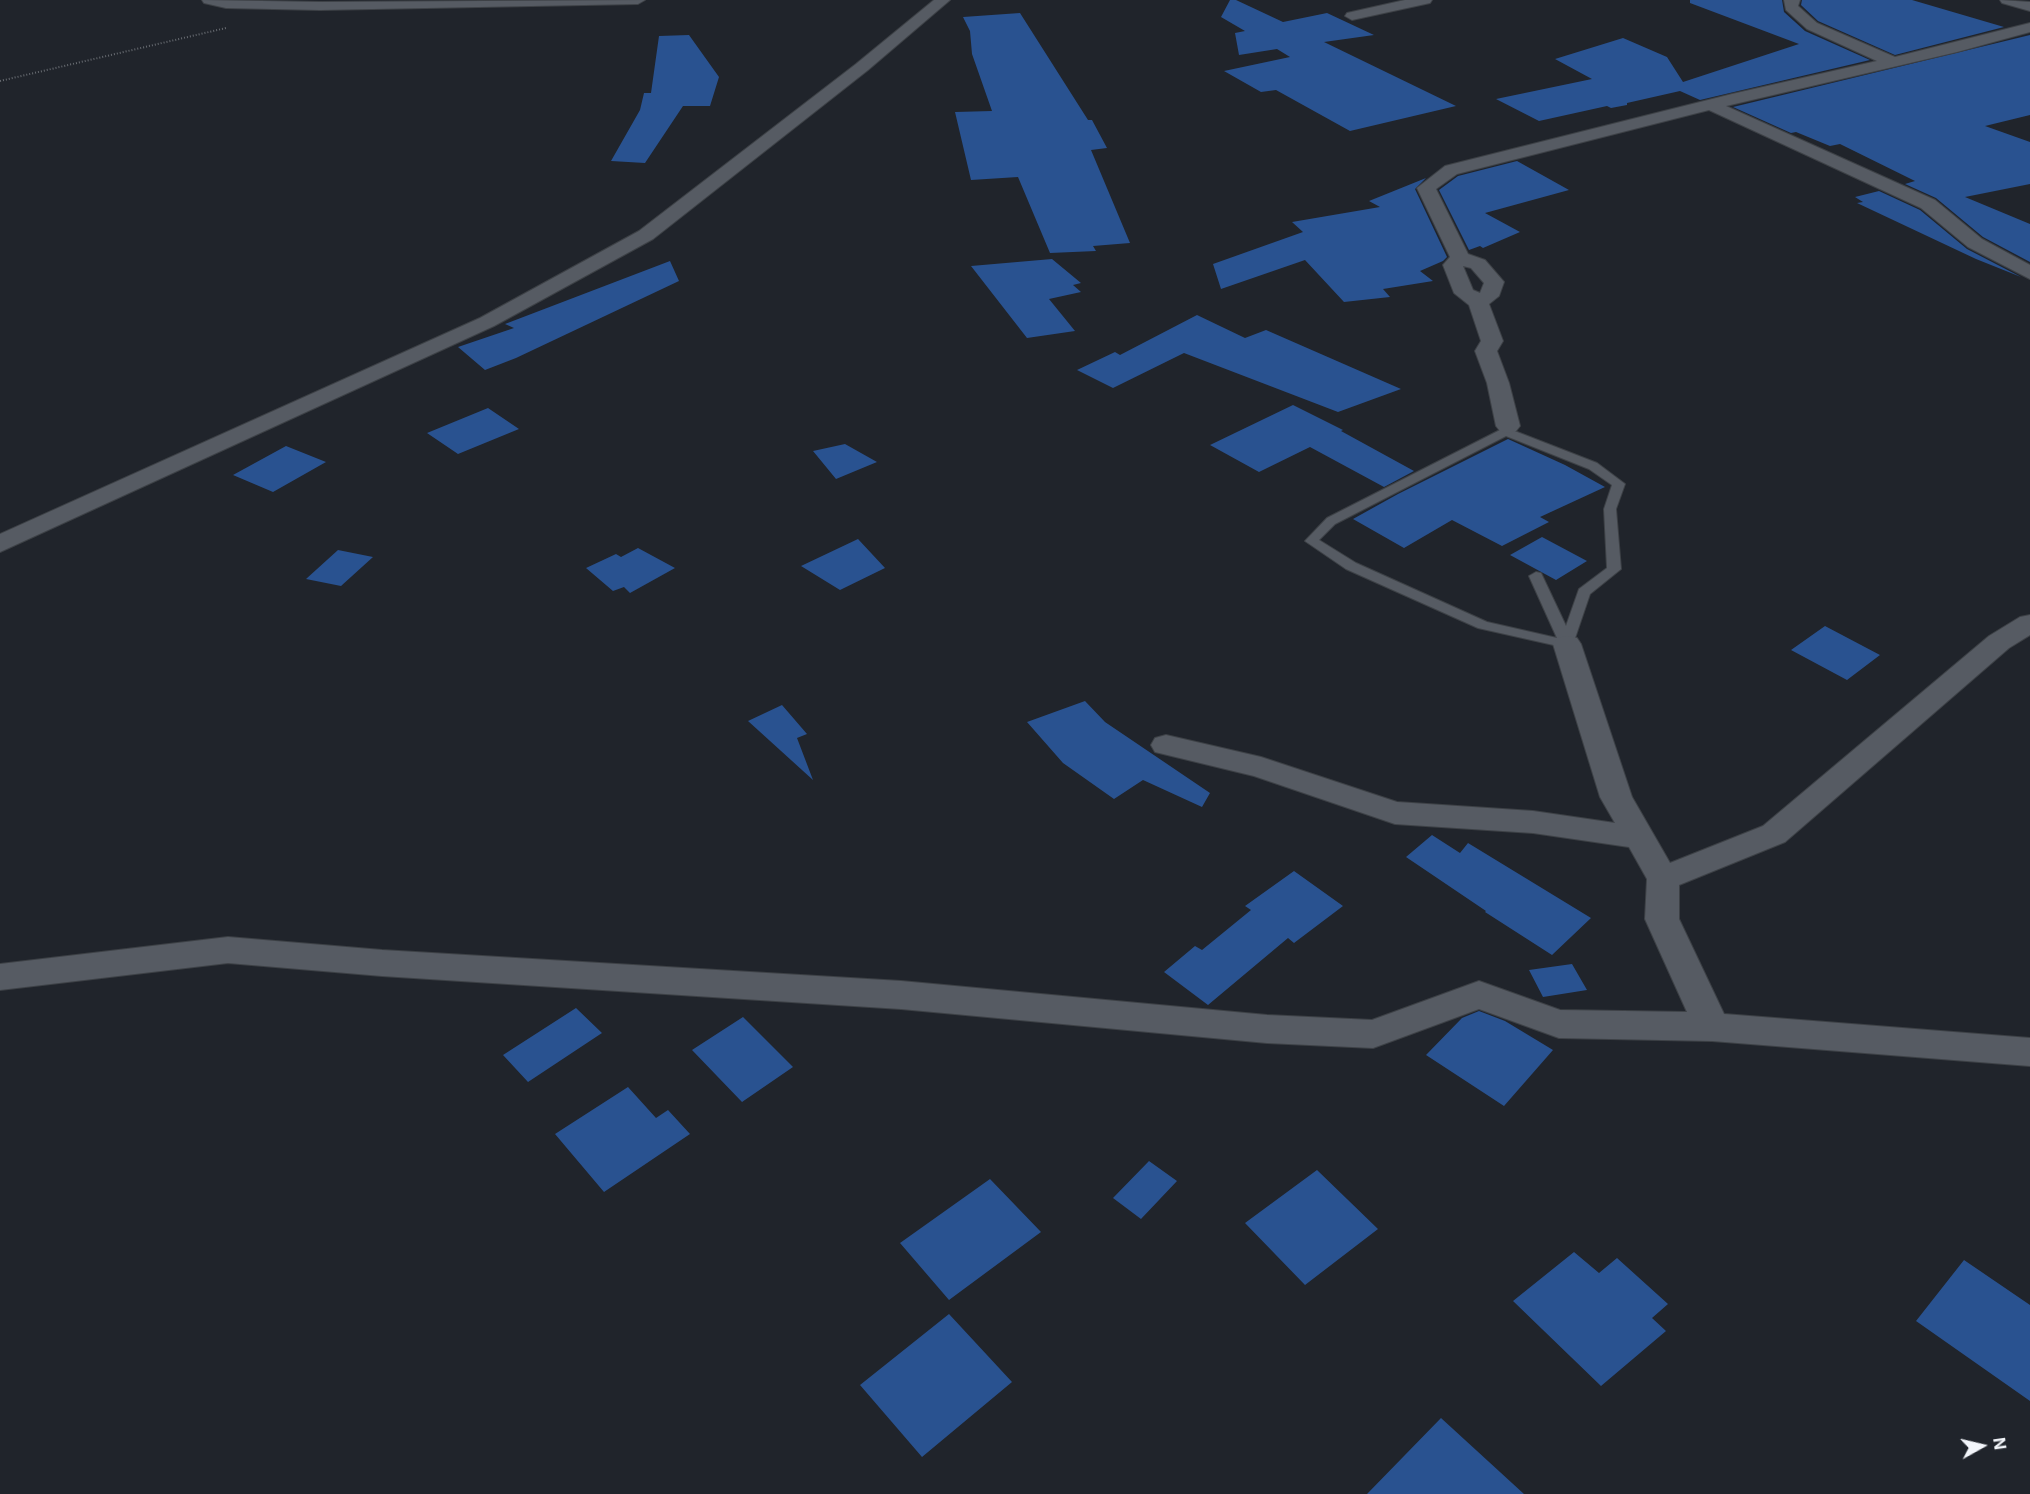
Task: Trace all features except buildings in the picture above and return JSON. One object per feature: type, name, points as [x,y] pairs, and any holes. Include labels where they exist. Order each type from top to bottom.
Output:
[{"type":"street","points":[[210,0],[226,4],[320,6],[638,0]]},
{"type":"street","points":[[0,544],[486,322],[646,235],[862,67],[943,0]]},
{"type":"street","points":[[1352,16],[1425,0]]},
{"type":"street","points":[[1793,0],[1790,2],[1791,7],[1812,26],[1892,62]]},
{"type":"street","points":[[2007,0],[2030,7]]},
{"type":"street","points":[[2017,0],[2030,2]]},
{"type":"street","points":[[1478,302],[1489,296],[1494,282],[1478,264],[1460,258],[1426,188],[1451,170],[1520,151],[1589,137],[2030,27]]},
{"type":"street","points":[[1711,105],[1928,204],[1975,243],[2030,273]]},
{"type":"street","points":[[1460,258],[1453,265],[1464,293],[1478,302],[1492,341],[1486,351],[1498,383],[1506,429]]},
{"type":"street","points":[[1663,879],[1774,834],[1999,642],[2030,623]]},
{"type":"street","points":[[1567,644],[1616,797],[1663,879],[1662,919],[1712,1027]]},
{"type":"street","points":[[1166,745],[1261,767],[1395,813],[1533,822],[1640,838]]},
{"type":"street","points":[[0,977],[228,950],[381,963],[901,995],[1267,1029],[1373,1034],[1479,995],[1558,1024],[1712,1027],[2030,1052]]},
{"type":"lane","points":[[1506,429],[1593,466],[1619,484],[1611,509],[1614,568],[1584,592],[1567,644],[1483,625],[1351,566],[1311,540],[1331,521],[1506,429]]},
{"type":"lane","points":[[1536,576],[1567,644]]},
{"type":"path","points":[[0,81],[229,28]]}]
